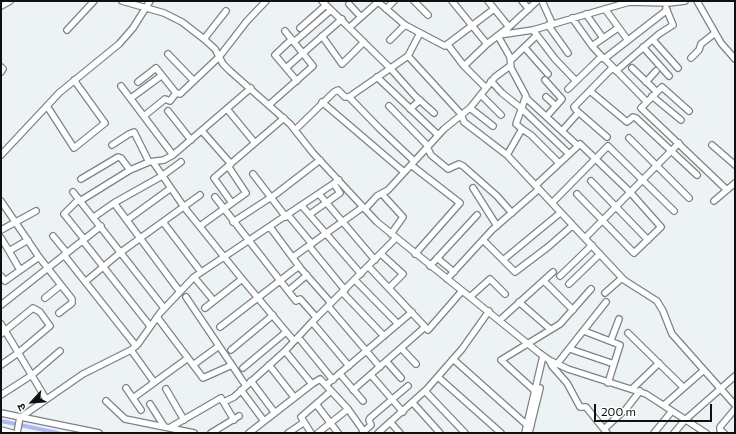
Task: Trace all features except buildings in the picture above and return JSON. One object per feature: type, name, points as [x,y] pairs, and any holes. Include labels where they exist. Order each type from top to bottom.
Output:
[{"type":"street","points":[[1,6],[10,1]]},
{"type":"street","points":[[67,30],[94,1]]},
{"type":"street","points":[[123,1],[164,13],[182,22],[204,39],[215,50],[230,71],[270,104],[284,118],[320,160],[336,182],[415,254],[489,311],[546,358],[557,364],[608,383],[640,391],[706,433]]},
{"type":"street","points":[[1,155],[47,106],[74,80],[118,44],[133,28],[150,1]]},
{"type":"street","points":[[176,93],[180,94],[219,57],[247,21],[266,1]]},
{"type":"street","points":[[350,27],[377,1],[405,25],[444,45],[448,45],[464,66],[486,88]]},
{"type":"street","points":[[386,9],[394,1]]},
{"type":"street","points":[[414,1],[428,15]]},
{"type":"street","points":[[452,1],[486,44]]},
{"type":"street","points":[[488,1],[510,27]]},
{"type":"street","points":[[522,1],[529,9]]},
{"type":"street","points":[[464,66],[486,44],[510,27],[537,1]]},
{"type":"street","points":[[542,1],[550,24],[568,53]]},
{"type":"street","points":[[498,36],[532,30],[634,1],[663,3],[685,1]]},
{"type":"street","points":[[697,1],[715,33],[735,59]]},
{"type":"street","points":[[300,28],[324,3],[342,19],[434,113]]},
{"type":"street","points":[[607,137],[578,113],[574,107],[615,69],[673,25],[663,3]]},
{"type":"street","points":[[349,4],[361,17]]},
{"type":"street","points":[[448,45],[473,27],[494,9]]},
{"type":"street","points":[[605,9],[627,39]]},
{"type":"street","points":[[297,81],[275,55],[331,10]]},
{"type":"street","points":[[568,89],[603,58],[667,10]]},
{"type":"street","points":[[204,39],[226,11]]},
{"type":"street","points":[[586,14],[603,38]]},
{"type":"street","points":[[572,18],[592,46],[646,101]]},
{"type":"street","points":[[286,68],[342,19]]},
{"type":"street","points":[[390,40],[405,25]]},
{"type":"street","points":[[592,46],[618,28]]},
{"type":"street","points":[[532,30],[576,82]]},
{"type":"street","points":[[270,104],[313,67],[285,31]]},
{"type":"street","points":[[349,96],[408,56],[420,32]]},
{"type":"street","points":[[691,58],[699,50],[702,43],[715,33]]},
{"type":"street","points":[[322,36],[342,64],[364,42]]},
{"type":"street","points":[[498,36],[526,98],[577,145],[581,144],[596,158],[661,226],[634,254],[578,194]]},
{"type":"street","points":[[293,257],[364,208],[377,196],[382,194],[438,136],[482,96],[491,81],[536,36]]},
{"type":"street","points":[[653,40],[678,68]]},
{"type":"street","points":[[643,47],[669,76]]},
{"type":"street","points":[[525,48],[548,74]]},
{"type":"street","points":[[168,54],[194,81]]},
{"type":"street","points":[[408,56],[461,114],[464,122],[507,155],[622,278],[635,288],[650,295],[657,301],[663,311],[670,330],[735,404]]},
{"type":"street","points":[[1,67],[3,69],[1,72]]},
{"type":"street","points":[[138,82],[156,68],[176,93]]},
{"type":"street","points":[[632,68],[681,120]]},
{"type":"street","points":[[646,82],[656,71]]},
{"type":"street","points":[[130,98],[161,76]]},
{"type":"street","points":[[377,77],[438,136]]},
{"type":"street","points":[[47,106],[74,148],[106,123],[74,80]]},
{"type":"street","points":[[546,80],[562,98],[547,116]]},
{"type":"street","points":[[491,81],[502,93],[522,109],[568,153]]},
{"type":"street","points":[[121,86],[173,156]]},
{"type":"street","points":[[689,111],[662,87],[641,107],[642,110],[679,143],[727,190]]},
{"type":"street","points":[[150,326],[103,267],[64,214],[80,200],[130,170],[173,156],[251,88]]},
{"type":"street","points":[[294,130],[322,102],[338,90],[345,96],[349,96],[413,163],[460,203],[415,254]]},
{"type":"street","points":[[590,91],[627,122],[633,117],[636,118],[697,175]]},
{"type":"street","points":[[144,116],[165,99],[170,101],[176,93]]},
{"type":"street","points":[[482,96],[501,115]]},
{"type":"street","points":[[546,96],[556,106]]},
{"type":"street","points":[[526,98],[516,124],[531,135],[559,163]]},
{"type":"street","points":[[410,109],[420,100]]},
{"type":"street","points":[[322,102],[404,172]]},
{"type":"street","points":[[389,106],[428,146],[432,156],[448,169],[459,164],[463,166],[494,193],[512,213]]},
{"type":"street","points":[[470,108],[492,126]]},
{"type":"street","points":[[227,110],[255,143]]},
{"type":"street","points":[[168,111],[191,140]]},
{"type":"street","points":[[562,131],[578,113]]},
{"type":"street","points":[[232,203],[214,178],[284,118]]},
{"type":"street","points":[[507,155],[522,129]]},
{"type":"street","points":[[200,226],[247,192],[230,165],[202,131]]},
{"type":"street","points":[[112,146],[134,132],[151,162],[223,256],[286,332],[296,339],[333,380]]},
{"type":"street","points":[[629,138],[688,198]]},
{"type":"street","points":[[585,238],[679,143]]},
{"type":"street","points":[[447,279],[483,240],[538,187],[577,145]]},
{"type":"street","points":[[712,145],[735,165]]},
{"type":"street","points":[[552,204],[606,146],[609,146],[674,211]]},
{"type":"street","points":[[81,179],[118,157],[121,158],[130,170]]},
{"type":"street","points":[[234,222],[271,197],[320,160]]},
{"type":"street","points":[[94,218],[114,203],[162,176],[181,162]]},
{"type":"street","points":[[253,174],[310,245],[344,291],[384,336]]},
{"type":"street","points":[[591,180],[648,240]]},
{"type":"street","points":[[19,424],[46,399],[83,374],[116,359],[136,346],[164,308],[194,277],[223,256],[287,216],[336,182]]},
{"type":"street","points":[[310,214],[340,192],[336,182]]},
{"type":"street","points":[[714,201],[735,183]]},
{"type":"street","points":[[127,220],[171,188]]},
{"type":"street","points":[[474,188],[497,226]]},
{"type":"street","points":[[73,192],[164,308]]},
{"type":"street","points":[[320,194],[375,260]]},
{"type":"street","points":[[224,402],[234,397],[285,351],[381,254],[394,236],[403,218],[382,194]]},
{"type":"street","points":[[85,282],[121,252],[200,195]]},
{"type":"street","points":[[215,197],[296,301],[300,299],[349,366]]},
{"type":"street","points":[[1,201],[39,257],[72,301],[59,312]]},
{"type":"street","points":[[114,203],[180,292]]},
{"type":"street","points":[[302,206],[360,274]]},
{"type":"street","points":[[1,230],[36,211]]},
{"type":"street","points":[[503,260],[560,213]]},
{"type":"street","points":[[430,266],[477,215]]},
{"type":"street","points":[[163,222],[201,272]]},
{"type":"street","points":[[1,305],[100,226]]},
{"type":"street","points":[[483,240],[515,272],[548,247],[572,226]]},
{"type":"street","points":[[270,227],[366,352],[380,367]]},
{"type":"street","points":[[53,236],[85,282],[136,346]]},
{"type":"street","points":[[1,238],[20,270]]},
{"type":"street","points":[[8,251],[28,240]]},
{"type":"street","points":[[560,276],[592,246]]},
{"type":"street","points":[[381,254],[403,274],[389,288]]},
{"type":"street","points":[[568,284],[600,254]]},
{"type":"street","points":[[1,276],[5,281],[39,257]]},
{"type":"street","points":[[437,258],[454,272]]},
{"type":"street","points":[[220,327],[299,266]]},
{"type":"street","points":[[368,266],[428,330],[462,291]]},
{"type":"street","points":[[500,320],[553,272]]},
{"type":"street","points":[[288,290],[307,276]]},
{"type":"street","points":[[194,277],[214,301]]},
{"type":"street","points":[[605,293],[622,278]]},
{"type":"street","points":[[205,308],[242,279]]},
{"type":"street","points":[[470,297],[490,279],[505,294]]},
{"type":"street","points":[[355,280],[398,324]]},
{"type":"street","points":[[544,280],[573,310]]},
{"type":"street","points":[[45,298],[61,285]]},
{"type":"street","points":[[535,391],[501,361],[560,324],[591,289]]},
{"type":"street","points":[[186,297],[232,365],[264,421]]},
{"type":"street","points":[[519,302],[550,329]]},
{"type":"street","points":[[557,364],[606,302]]},
{"type":"street","points":[[1,365],[50,326],[40,312],[33,308],[3,332]]},
{"type":"street","points":[[378,433],[403,412],[438,377],[462,349],[489,311]]},
{"type":"street","points":[[326,385],[412,312]]},
{"type":"street","points":[[231,350],[273,315]]},
{"type":"street","points":[[157,317],[203,378],[232,365]]},
{"type":"street","points":[[611,340],[619,319]]},
{"type":"street","points":[[1,324],[3,332],[18,353],[46,399]]},
{"type":"street","points":[[353,390],[425,327]]},
{"type":"street","points":[[584,331],[619,343],[620,346],[608,383]]},
{"type":"street","points":[[244,368],[286,332]]},
{"type":"street","points":[[628,333],[683,387]]},
{"type":"street","points":[[193,365],[219,346]]},
{"type":"street","points":[[401,348],[416,364]]},
{"type":"street","points":[[570,349],[614,364]]},
{"type":"street","points":[[131,350],[154,382]]},
{"type":"street","points":[[1,395],[32,375],[60,351]]},
{"type":"street","points":[[285,351],[312,384]]},
{"type":"street","points":[[133,398],[188,358]]},
{"type":"street","points":[[530,433],[529,425],[535,391],[546,358]]},
{"type":"street","points":[[525,433],[529,425],[546,358]]},
{"type":"street","points":[[546,358],[567,383],[580,407],[586,407],[606,431],[640,391]]},
{"type":"street","points":[[453,359],[529,425]]},
{"type":"street","points":[[386,361],[401,378]]},
{"type":"street","points":[[632,388],[659,363]]},
{"type":"street","points":[[269,365],[294,397]]},
{"type":"street","points":[[664,405],[704,370]]},
{"type":"street","points":[[340,374],[363,401]]},
{"type":"street","points":[[371,375],[403,412]]},
{"type":"street","points":[[674,433],[685,420],[735,376]]},
{"type":"street","points":[[438,377],[501,433]]},
{"type":"street","points":[[250,433],[319,378],[348,409],[364,432],[371,425],[369,420],[370,418],[408,386]]},
{"type":"street","points":[[251,381],[275,413]]},
{"type":"street","points":[[126,388],[141,410]]},
{"type":"street","points":[[166,389],[184,420]]},
{"type":"street","points":[[311,433],[301,419],[302,416],[331,391]]},
{"type":"street","points":[[425,391],[465,433]]},
{"type":"street","points":[[171,427],[221,398],[237,418],[211,433]]},
{"type":"street","points":[[106,400],[125,419],[171,427],[194,433]]},
{"type":"street","points":[[412,403],[440,433]]},
{"type":"street","points":[[150,404],[164,426]]},
{"type":"street","points":[[316,404],[338,433]]},
{"type":"street","points":[[318,433],[348,409]]},
{"type":"street","points":[[724,433],[720,430],[720,427],[735,409]]},
{"type":"street","points":[[654,433],[672,411]]},
{"type":"street","points":[[1,413],[19,424],[99,433]]},
{"type":"street","points":[[288,433],[303,422]]},
{"type":"street","points":[[390,422],[400,433]]},
{"type":"street","points":[[1,430],[12,433]]},
{"type":"waterway","points":[[1,421],[58,433]]}]
